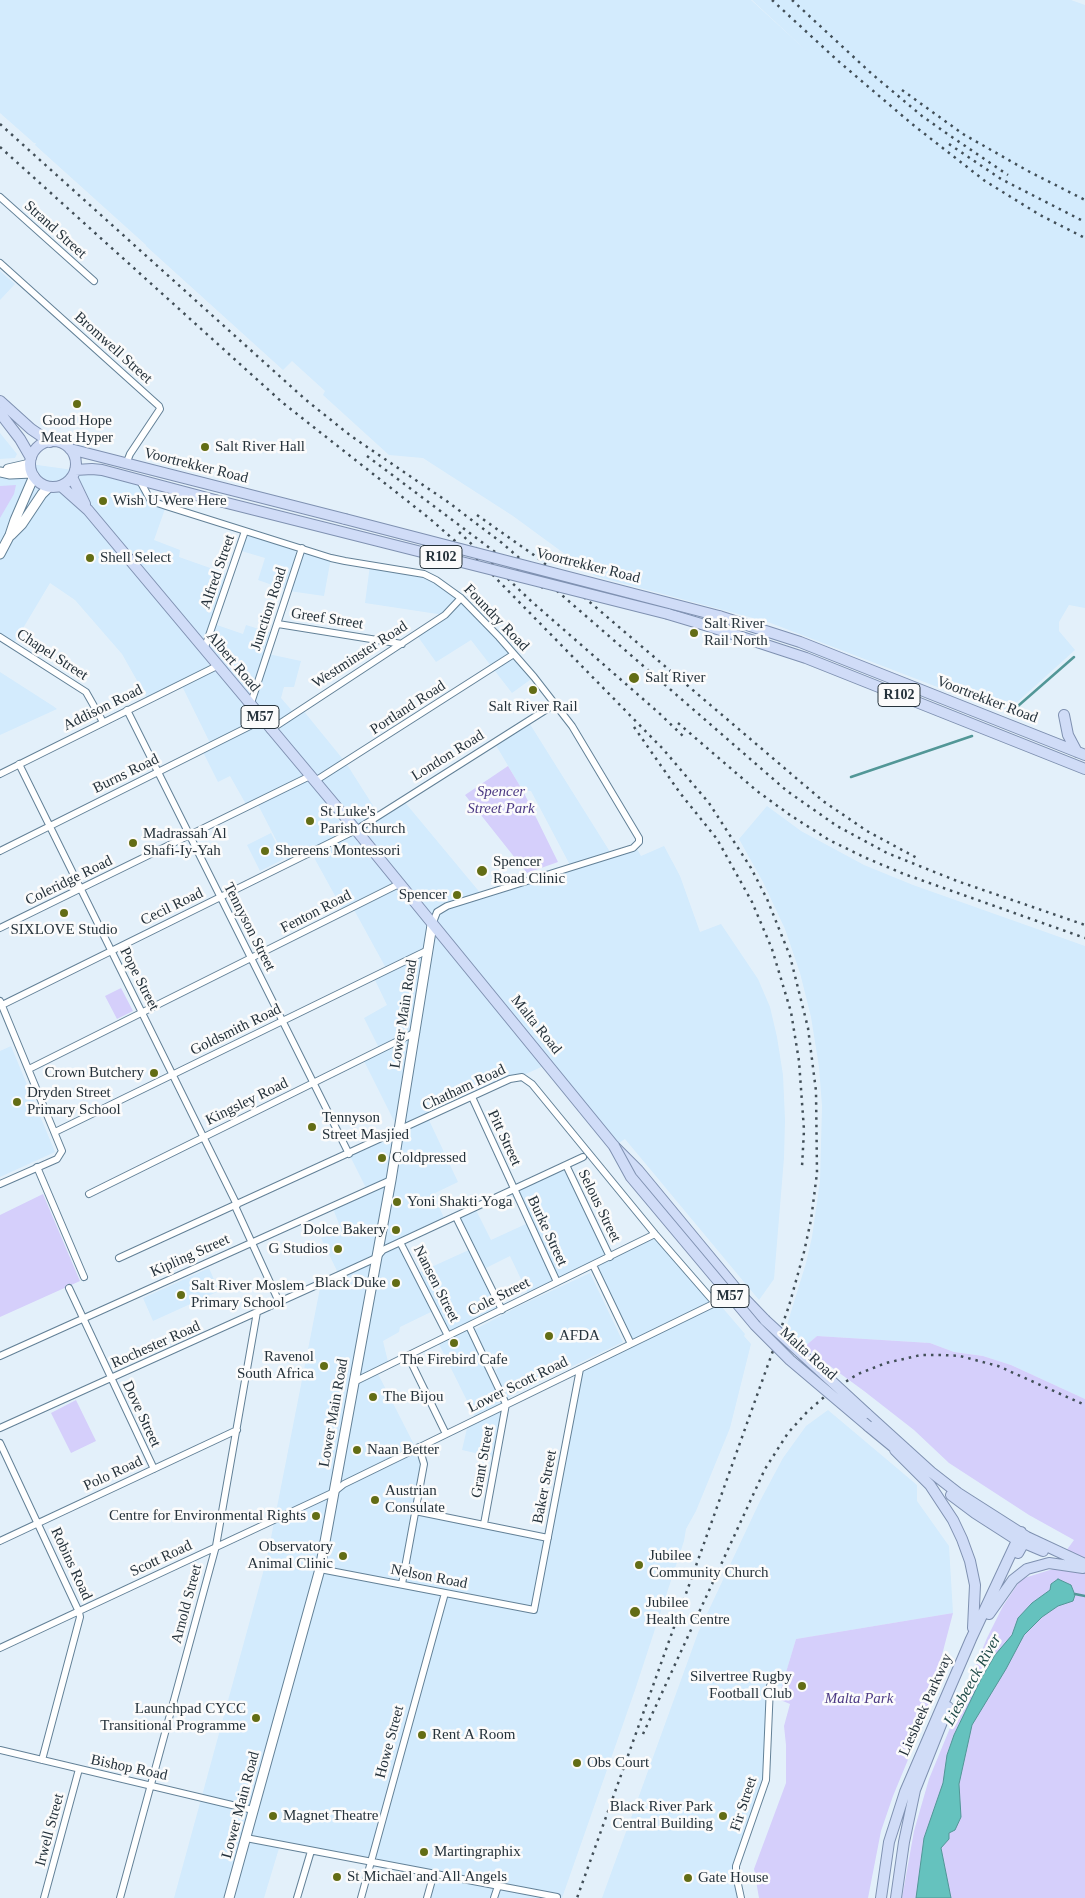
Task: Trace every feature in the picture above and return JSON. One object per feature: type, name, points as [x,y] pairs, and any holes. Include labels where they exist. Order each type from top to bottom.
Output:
[{"type":"main road","name":"R102","points":[[0,401],[30,430],[50,442],[63,444],[70,449]]},
{"type":"main road","points":[[0,413],[20,439],[40,483],[49,487],[61,486],[74,473],[74,456],[70,449]]},
{"type":"main road","points":[[32,468],[38,447],[50,442]]},
{"type":"main road","name":"Voortrekker Road","points":[[70,449],[719,616],[800,642],[1081,754]]},
{"type":"main road","name":"Voortrekker Road","points":[[74,473],[92,468],[708,626],[806,658],[1085,769]]},
{"type":"main road","name":"Albert Road","points":[[74,473],[88,510]]},
{"type":"main road","name":"Albert Road","points":[[61,486],[88,510],[270,730],[356,830],[432,925]]},
{"type":"main road","points":[[1064,715],[1068,735],[1081,754]]},
{"type":"main road","name":"Malta Road","points":[[432,925],[614,1146],[638,1170],[742,1296],[776,1332],[931,1472],[1022,1538]]},
{"type":"main road","name":"Malta Road","points":[[614,1146],[631,1177],[755,1325],[790,1360],[962,1504],[1022,1538]]},
{"type":"main road","points":[[888,1443],[930,1486],[953,1520],[962,1539],[970,1561],[975,1585],[972,1639]]},
{"type":"main road","name":"M57","points":[[1022,1538],[1084,1567]]},
{"type":"main road","name":"Liesbeek Parkway","points":[[896,1898],[904,1842],[915,1790],[962,1674],[1022,1538]]},
{"type":"main road","name":"Liesbeek Parkway","points":[[881,1898],[889,1842],[898,1813],[926,1741],[972,1639],[1022,1538]]},
{"type":"main road","points":[[989,1614],[1013,1580],[1027,1569],[1049,1563],[1084,1567]]},
{"type":"street","name":"Strand Street","points":[[0,197],[94,281]]},
{"type":"street","name":"Bromwell Street","points":[[0,263],[159,406],[160,409],[130,454],[126,464]]},
{"type":"street","points":[[0,472],[10,474],[32,468],[32,483],[0,554]]},
{"type":"street","name":"Foundry Road","points":[[139,480],[151,500],[345,561],[424,574],[449,588],[461,598],[514,654],[572,726],[639,838],[636,847],[447,906],[437,912],[432,925]]},
{"type":"street","points":[[10,535],[22,524],[42,494],[49,487]]},
{"type":"street","name":"Alfred Street","points":[[204,651],[245,530]]},
{"type":"street","name":"Junction Road","points":[[250,706],[302,548]]},
{"type":"street","name":"Westminster Road","points":[[270,730],[445,615],[461,598]]},
{"type":"street","name":"Greef Street","points":[[278,624],[402,644]]},
{"type":"street","name":"Chapel Street","points":[[0,637],[86,692],[103,722]]},
{"type":"street","name":"Portland Road","points":[[312,778],[514,654]]},
{"type":"street","name":"Addison Road","points":[[0,774],[217,666]]},
{"type":"street","name":"London Road","points":[[356,830],[555,704]]},
{"type":"street","name":"Tennyson Street","points":[[128,710],[349,1154]]},
{"type":"street","name":"Burns Road","points":[[0,851],[262,720]]},
{"type":"street","name":"Pope Street","points":[[19,764],[111,952],[174,1074],[236,1205],[279,1302]]},
{"type":"street","name":"Coleridge Road","points":[[0,928],[189,835],[312,778]]},
{"type":"street","name":"Cecil Road","points":[[1,1004],[111,952],[356,830]]},
{"type":"street","name":"Fenton Road","points":[[29,1069],[399,884]]},
{"type":"street","name":"Lower Main Road","points":[[229,1898],[320,1569],[391,1180],[432,925]]},
{"type":"street","name":"Goldsmith Road","points":[[55,1132],[428,950]]},
{"type":"street","points":[[0,1184],[57,1159],[61,1154],[62,1148],[1,1004]]},
{"type":"street","name":"Kingsley Road","points":[[89,1194],[416,1032]]},
{"type":"street","name":"Chatham Road","points":[[119,1258],[515,1077],[522,1077],[527,1080],[714,1303]]},
{"type":"street","name":"Pitt Street","points":[[472,1098],[514,1189]]},
{"type":"street","name":"Rochester Road","points":[[0,1428],[376,1258],[383,1250],[584,1157]]},
{"type":"street","name":"Selous Street","points":[[566,1165],[610,1257]]},
{"type":"street","points":[[37,1167],[84,1277]]},
{"type":"street","name":"Kipling Street","points":[[0,1356],[391,1180]]},
{"type":"street","name":"Burke Street","points":[[514,1189],[557,1282]]},
{"type":"street","points":[[456,1217],[502,1310]]},
{"type":"street","name":"Cole Street","points":[[354,1382],[655,1234]]},
{"type":"street","name":"Nansen Street","points":[[400,1242],[448,1336]]},
{"type":"street","points":[[593,1265],[631,1344]]},
{"type":"street","name":"Dove Street","points":[[69,1288],[154,1469]]},
{"type":"street","name":"Lower Scott Road","points":[[334,1492],[344,1484],[714,1303]]},
{"type":"street","name":"Arnold Street","points":[[120,1898],[216,1546],[257,1312]]},
{"type":"street","points":[[469,1326],[506,1404]]},
{"type":"street","points":[[408,1356],[446,1434]]},
{"type":"street","name":"Baker Street","points":[[534,1610],[580,1369]]},
{"type":"street","name":"Grant Street","points":[[484,1524],[506,1404]]},
{"type":"street","name":"Polo Road","points":[[0,1541],[237,1430]]},
{"type":"street","name":"Robins Road","points":[[0,1443],[79,1612],[79,1623],[42,1760]]},
{"type":"street","points":[[402,1584],[424,1464],[419,1448]]},
{"type":"street","name":"Scott Road","points":[[0,1648],[334,1492]]},
{"type":"street","points":[[415,1511],[548,1538]]},
{"type":"street","name":"Nelson Road","points":[[320,1569],[534,1610]]},
{"type":"street","name":"Howe Street","points":[[361,1898],[445,1593]]},
{"type":"street","name":"Fir Street","points":[[741,1898],[736,1866],[766,1780],[770,1686]]},
{"type":"street","name":"Bishop Road","points":[[0,1750],[253,1810]]},
{"type":"street","name":"Irwell Street","points":[[44,1898],[79,1770]]},
{"type":"street","points":[[246,1838],[558,1897]]},
{"type":"street","points":[[297,1898],[311,1850]]},
{"type":"street","points":[[428,1898],[434,1873]]},
{"type":"street","points":[[494,1898],[498,1886]]},
{"type":"shaded area","points":[[0,0],[751,0],[811,55],[752,0],[1071,0],[1085,5],[1085,608],[1069,605],[1059,622],[1059,631],[1075,650],[1014,705],[1000,711],[768,622],[595,576],[513,516],[423,458],[389,455],[323,395],[325,391],[292,361],[283,370],[35,145],[36,143],[0,113]]},
{"type":"shaded area","points":[[0,271],[15,284],[0,300]]},
{"type":"shaded area","points":[[0,433],[17,454],[15,458],[0,459]]},
{"type":"shaded area","points":[[30,464],[139,479],[151,500],[166,506],[154,540],[180,550],[179,557],[230,575],[214,624],[243,634],[246,625],[275,634],[268,654],[301,661],[294,687],[284,687],[281,698],[294,713],[302,709],[346,763],[379,815],[403,800],[482,895],[571,867],[531,791],[523,791],[494,742],[528,721],[612,855],[636,847],[641,856],[664,846],[680,876],[700,932],[721,924],[758,979],[770,1007],[783,1075],[784,1158],[774,1279],[759,1300],[625,1139],[614,1146],[548,1064],[428,1118],[458,1182],[433,1194],[446,1222],[401,1242],[416,1274],[471,1249],[456,1217],[475,1208],[491,1240],[528,1223],[514,1189],[566,1165],[610,1257],[655,1234],[718,1307],[721,1306],[751,1344],[730,1428],[696,1511],[686,1529],[684,1541],[635,1690],[562,1898],[427,1898],[434,1874],[280,1845],[264,1898],[174,1898],[267,1558],[321,1283],[339,1275],[321,1238],[341,1229],[332,1206],[367,1190],[349,1154],[399,1131],[363,1059],[380,1050],[364,1018],[387,1005],[373,976],[387,970],[353,908],[344,912],[311,852],[288,863],[256,801],[247,806],[230,776],[218,782],[202,750],[211,745],[181,684],[148,700],[122,654],[75,600],[50,583],[13,645],[0,637],[0,472]],"holes":[[[510,1256],[529,1296],[593,1265],[631,1344],[580,1369],[548,1538],[416,1511],[424,1464],[377,1372],[389,1366],[383,1341],[399,1332],[400,1327],[435,1310],[448,1336],[438,1342],[476,1419],[468,1424],[462,1450],[497,1458],[506,1404],[469,1327],[502,1310],[482,1270]]]},
{"type":"shaded area","points":[[245,531],[331,558],[324,596],[289,591],[258,580],[265,558],[238,550]]},
{"type":"shaded area","points":[[370,565],[424,574],[449,588],[534,677],[512,693],[471,640],[436,662],[416,634],[444,615],[365,603]]},
{"type":"shaded area","points":[[0,672],[53,706],[57,709],[0,735]]},
{"type":"shaded area","points":[[767,806],[801,831],[864,865],[913,885],[1085,946],[1085,1399],[1011,1365],[983,1356],[954,1352],[930,1343],[817,1336],[804,1347],[786,1328],[812,1237],[820,1181],[822,1106],[819,1067],[811,1017],[800,973],[785,929],[763,882],[739,839]]},
{"type":"shaded area","name":"Shereens Montessori","points":[[271,833],[284,859],[260,871],[247,845]]},
{"type":"shaded area","name":"Dryden Street Primary School","points":[[11,1046],[55,1152],[0,1177],[0,1051]]},
{"type":"shaded area","name":"Salt River Moslem Primary School","points":[[209,1268],[219,1291],[153,1321],[143,1298]]},
{"type":"shaded area","name":"AFDA","points":[[590,1273],[623,1342],[571,1367],[569,1365],[570,1367],[507,1398],[495,1370],[500,1367],[500,1363],[493,1353],[487,1356],[474,1330],[519,1306]]},
{"type":"shaded area","points":[[828,1410],[917,1485],[917,1501],[949,1546],[953,1613],[796,1639],[782,1686],[770,1686],[768,1768],[736,1866],[741,1898],[602,1898],[698,1633],[760,1501],[783,1458],[806,1426]]},
{"type":"shaded area","points":[[1058,1579],[1071,1585],[1075,1595],[1073,1601],[1058,1606],[1042,1617],[1024,1635],[972,1725],[959,1784],[961,1817],[955,1830],[949,1833],[949,1839],[941,1848],[951,1898],[916,1898],[924,1838],[943,1783],[947,1755],[954,1735],[981,1679],[995,1655],[1012,1635],[1018,1618],[1032,1603],[1050,1590],[1051,1584]]},
{"type":"green space","points":[[16,485],[14,494],[0,518],[0,486]]},
{"type":"green space","name":"Spencer Street Park","points":[[508,766],[523,791],[558,862],[527,873],[465,795]]},
{"type":"green space","points":[[121,988],[133,1011],[117,1019],[105,996]]},
{"type":"green space","points":[[43,1194],[80,1281],[0,1317],[0,1215]]},
{"type":"green space","points":[[817,1336],[930,1343],[954,1352],[983,1356],[1011,1365],[1085,1399],[1085,1898],[902,1898],[914,1831],[929,1779],[987,1638],[1003,1606],[1021,1579],[1053,1569],[1074,1540],[1029,1515],[949,1463],[914,1430],[804,1347]]},
{"type":"green space","points":[[76,1400],[96,1441],[71,1453],[51,1413]]},
{"type":"green space","name":"Malta Park","points":[[953,1613],[926,1716],[893,1796],[881,1831],[868,1898],[759,1898],[754,1869],[786,1783],[784,1726],[790,1704],[778,1699],[796,1639]]},
{"type":"waterway","points":[[1010,713],[1074,657]]},
{"type":"waterway","points":[[851,777],[972,736]]},
{"type":"waterway","points":[[1075,1594],[1085,1596]]},
{"type":"railway","points":[[772,0],[837,60],[912,124],[985,181],[1040,215],[1085,238]]},
{"type":"railway","points":[[792,0],[872,74],[922,116],[1008,175]]},
{"type":"railway","points":[[902,90],[963,134],[1028,171],[1085,200]]},
{"type":"railway","points":[[0,124],[306,400],[351,436],[448,502],[502,543],[787,791],[837,826],[887,853],[957,881],[1085,925]]},
{"type":"railway","points":[[949,144],[1001,179],[1085,222]]},
{"type":"railway","points":[[0,147],[283,403],[429,518],[486,568],[663,749],[709,803],[751,868],[767,899],[790,956],[808,1028],[816,1091],[817,1173],[811,1220],[804,1252],[789,1306],[577,1898]]},
{"type":"railway","points":[[367,456],[547,591]]},
{"type":"railway","points":[[477,515],[538,558],[823,801],[867,831],[917,858]]},
{"type":"railway","points":[[459,532],[531,601],[685,738]]},
{"type":"railway","points":[[678,723],[757,791],[829,840],[904,874],[1085,938]]},
{"type":"railway","points":[[634,727],[680,793],[717,839],[752,902],[772,949],[791,1012],[799,1061],[804,1130],[802,1167]]},
{"type":"railway","points":[[643,1734],[765,1469],[788,1433],[807,1412],[831,1391],[858,1374],[886,1363],[921,1355],[943,1355],[960,1356],[998,1366],[1085,1405]]},
{"type":"place","name":"Good Hope Meat Hyper","points":[[77,404]]},
{"type":"place","name":"Salt River Hall","points":[[205,447]]},
{"type":"place","name":"Wish U Were Here","points":[[103,501]]},
{"type":"place","name":"Shell Select","points":[[90,558]]},
{"type":"place","name":"Salt River Rail North","points":[[694,633]]},
{"type":"place","name":"Salt River","points":[[634,678]]},
{"type":"place","name":"Salt River Rail","points":[[533,690]]},
{"type":"place","name":"St Luke's Parish Church","points":[[310,821]]},
{"type":"place","name":"Madrassah Al Shafi-Iy-Yah","points":[[133,843]]},
{"type":"place","name":"Shereens Montessori","points":[[265,851]]},
{"type":"place","name":"Spencer Road Clinic","points":[[482,871]]},
{"type":"place","name":"Spencer","points":[[457,895]]},
{"type":"place","name":"SIXLOVE Studio","points":[[64,913]]},
{"type":"place","name":"Crown Butchery","points":[[154,1073]]},
{"type":"place","name":"Dryden Street Primary School","points":[[17,1102]]},
{"type":"place","name":"Tennyson Street Masjied","points":[[312,1127]]},
{"type":"place","name":"Coldpressed","points":[[382,1158]]},
{"type":"place","name":"Yoni Shakti Yoga","points":[[397,1202]]},
{"type":"place","name":"Dolce Bakery","points":[[396,1230]]},
{"type":"place","name":"G Studios","points":[[338,1249]]},
{"type":"place","name":"Black Duke","points":[[396,1283]]},
{"type":"place","name":"Salt River Moslem Primary School","points":[[181,1295]]},
{"type":"place","name":"AFDA","points":[[549,1336]]},
{"type":"place","name":"The Firebird Cafe","points":[[454,1343]]},
{"type":"place","name":"Ravenol South Africa","points":[[324,1366]]},
{"type":"place","name":"The Bijou","points":[[373,1397]]},
{"type":"place","name":"Naan Better","points":[[357,1450]]},
{"type":"place","name":"Austrian Consulate","points":[[375,1500]]},
{"type":"place","name":"Centre for Environmental Rights","points":[[316,1516]]},
{"type":"place","name":"Observatory Animal Clinic","points":[[343,1556]]},
{"type":"place","name":"Jubilee Community Church","points":[[639,1565]]},
{"type":"place","name":"Jubilee Health Centre","points":[[635,1612]]},
{"type":"place","name":"Silvertree Rugby Football Club","points":[[802,1686]]},
{"type":"place","name":"Launchpad CYCC Transitional Programme","points":[[256,1718]]},
{"type":"place","name":"Rent A Room","points":[[422,1735]]},
{"type":"place","name":"Obs Court","points":[[577,1763]]},
{"type":"place","name":"Magnet Theatre","points":[[273,1816]]},
{"type":"place","name":"Black River Park Central Building","points":[[723,1816]]},
{"type":"place","name":"Martingraphix","points":[[424,1852]]},
{"type":"place","name":"St Michael and All Angels","points":[[337,1877]]},
{"type":"place","name":"Gate House","points":[[688,1878]]},
{"type":"water label","name":"Liesbeeck River","points":[[973,1680]]}]
